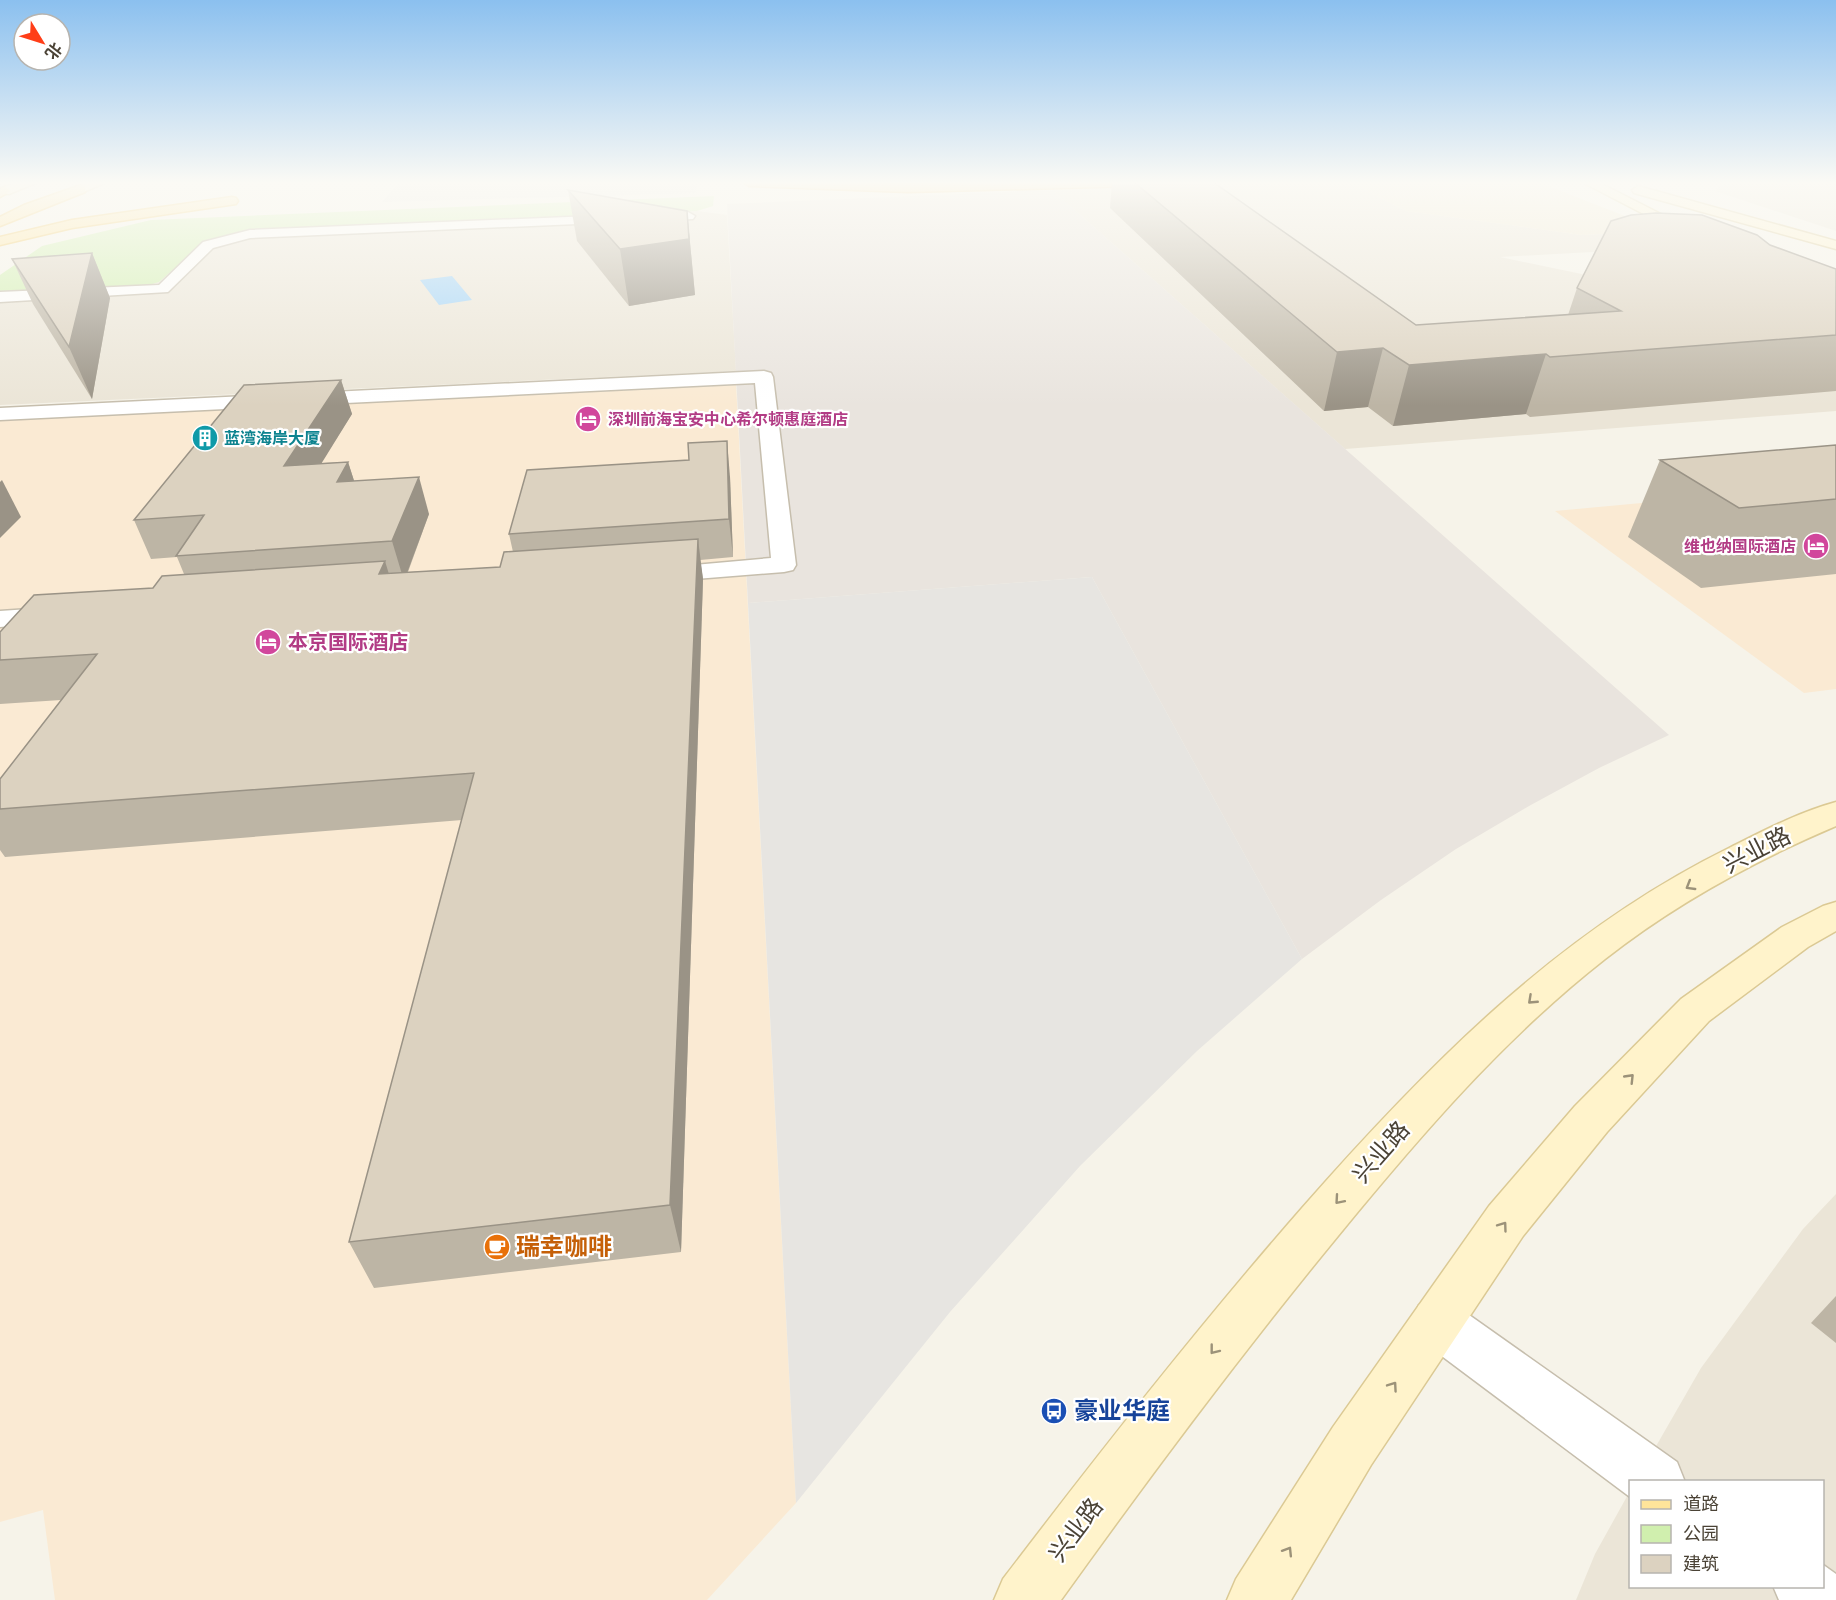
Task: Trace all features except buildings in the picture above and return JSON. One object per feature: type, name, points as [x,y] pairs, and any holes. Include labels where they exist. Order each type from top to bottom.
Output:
[{"type":"main road","name":"兴业路","points":[[1024,1600],[1132,1454],[1270,1280],[1401,1128],[1486,1043],[1551,982],[1632,920],[1781,835],[1836,813]]},
{"type":"main road","points":[[1257,1600],[1352,1446],[1437,1322],[1520,1204],[1591,1119],[1695,1010],[1795,937],[1836,915]]},
{"type":"street","points":[[0,297],[163,289],[196,257]]},
{"type":"street","points":[[0,414],[764,377],[784,565],[630,576]]},
{"type":"street","points":[[258,402],[276,380]]},
{"type":"street","points":[[0,619],[83,613]]},
{"type":"street","points":[[1437,1322],[1654,1480]]},
{"type":"street","points":[[1804,1588],[1821,1600]]},
{"type":"shaded area","points":[[188,257],[729,257],[736,371],[0,405],[0,294],[159,282]]},
{"type":"shaded area","points":[[730,257],[1127,257],[1669,735],[1599,768],[1456,849],[1381,900],[1302,959],[1092,577],[748,603]]},
{"type":"shaded area","points":[[1127,257],[1506,257],[1500,257],[1836,327],[1836,411],[1345,449]]},
{"type":"shaded area","points":[[736,385],[796,1503],[707,1600],[55,1600],[43,1510],[0,1522],[0,421]]},
{"type":"shaded area","points":[[1836,485],[1836,689],[1804,693],[1555,511]]},
{"type":"shaded area","points":[[1092,577],[1302,959],[1197,1051],[1080,1166],[950,1312],[796,1503],[748,603]]},
{"type":"shaded area","points":[[1836,1194],[1836,1600],[1576,1600],[1595,1554],[1629,1493],[1629,1588],[1824,1588],[1824,1480],[1637,1480],[1701,1368],[1803,1229]]},
{"type":"green space","points":[[27,257],[188,257],[159,282],[142,287],[0,294],[0,275]]},
{"type":"water","points":[[452,276],[472,300],[439,305],[420,280]]},
{"type":"place","name":"深圳前海宝安中心希尔顿惠庭酒店","points":[[588,419]]},
{"type":"place","name":"蓝湾海岸大厦","points":[[205,438]]},
{"type":"place","name":"维也纳国际酒店","points":[[1816,546]]},
{"type":"place","name":"本京国际酒店","points":[[268,642]]},
{"type":"place","name":"瑞幸咖啡","points":[[497,1247]]},
{"type":"place","name":"豪业华庭","points":[[1054,1411]]}]
